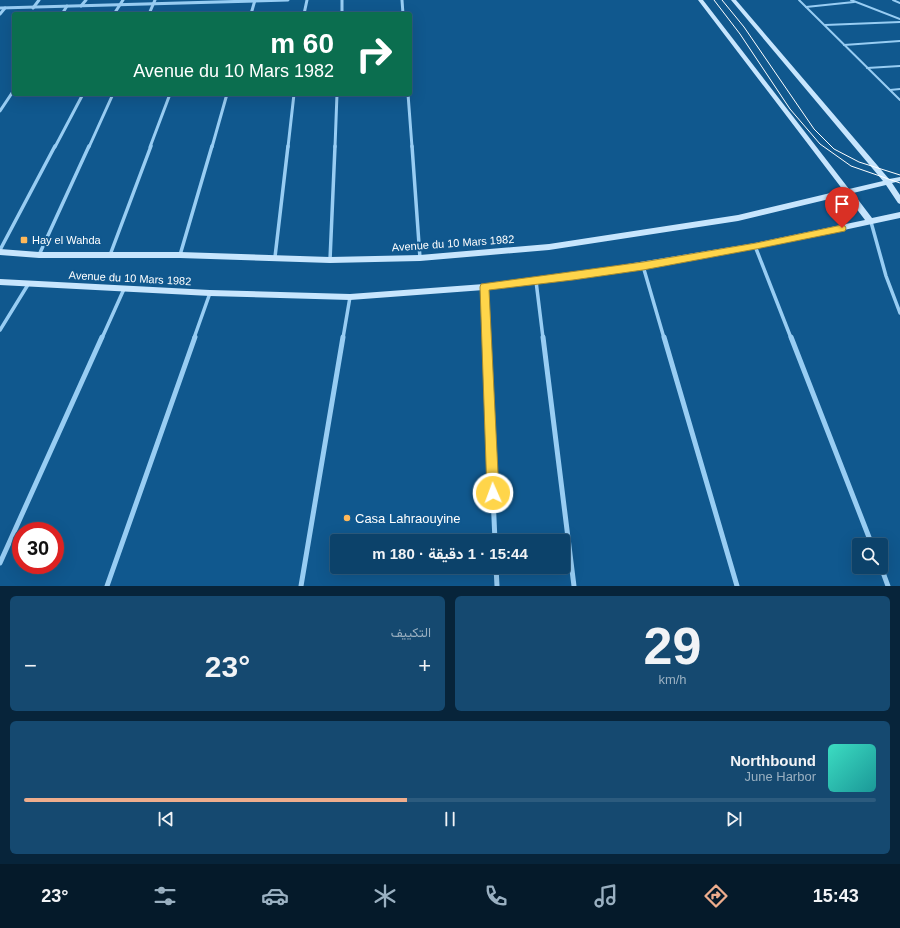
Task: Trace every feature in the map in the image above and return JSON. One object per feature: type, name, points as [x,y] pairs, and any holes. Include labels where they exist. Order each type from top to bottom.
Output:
[{"type":"main road","points":[[700,0],[871,222]]},
{"type":"main road","points":[[733,0],[888,182],[900,201]]},
{"type":"main road","name":"Avenue du 10 Mars 1982","points":[[0,251],[39,255],[180,255],[330,260],[420,258],[549,247],[738,218],[900,179]]},
{"type":"main road","name":"Avenue du 10 Mars 1982","points":[[0,282],[210,293],[350,298],[484,287],[643,266],[756,246],[900,215]]},
{"type":"street","points":[[33,8],[39,0]]},
{"type":"street","points":[[81,6],[86,0]]},
{"type":"street","points":[[115,12],[123,0]]},
{"type":"street","points":[[149,12],[155,0]]},
{"type":"street","points":[[251,12],[254,0]]},
{"type":"street","points":[[0,8],[153,4],[200,1],[288,0]]},
{"type":"street","points":[[304,12],[307,0]]},
{"type":"street","points":[[342,0],[342,12]]},
{"type":"street","points":[[402,0],[403,12]]},
{"type":"street","points":[[63,12],[67,6]]},
{"type":"street","points":[[0,14],[5,8]]},
{"type":"street","points":[[0,111],[12,93]]},
{"type":"street","points":[[0,251],[82,96]]},
{"type":"street","points":[[39,255],[112,96]]},
{"type":"street","points":[[110,255],[169,96]]},
{"type":"street","points":[[180,255],[226,96]]},
{"type":"street","points":[[275,257],[294,96]]},
{"type":"street","points":[[330,260],[337,96]]},
{"type":"street","points":[[408,96],[420,258]]},
{"type":"street","points":[[871,222],[886,276],[900,313]]},
{"type":"street","points":[[756,246],[869,538]]},
{"type":"street","points":[[643,266],[737,586]]},
{"type":"street","points":[[536,281],[574,586]]},
{"type":"street","points":[[0,330],[29,283]]},
{"type":"street","points":[[484,287],[495,534]]},
{"type":"street","points":[[0,563],[124,289]]},
{"type":"street","points":[[107,586],[210,293]]},
{"type":"street","points":[[301,586],[350,298]]},
{"type":"street","points":[[496,574],[497,586]]},
{"type":"street","points":[[884,574],[888,586]]},
{"type":"lane","points":[[799,0],[900,100]]},
{"type":"lane","points":[[851,0],[900,20]]},
{"type":"lane","points":[[893,0],[900,3]]},
{"type":"lane","points":[[806,7],[854,2]]},
{"type":"lane","points":[[825,25],[900,20]]},
{"type":"lane","points":[[844,45],[900,41]]},
{"type":"lane","points":[[867,68],[900,66]]},
{"type":"lane","points":[[890,90],[900,89]]},
{"type":"tram line","points":[[714,0],[740,34],[790,109],[820,144],[851,166],[900,183]]},
{"type":"tram line","points":[[722,0],[744,27],[814,129],[834,149],[859,162],[900,175]]},
{"type":"place","name":"Hay el Wahda","points":[[24,240]]},
{"type":"place","name":"Casa Lahraouyine","points":[[347,518]]},
{"type":"route","points":[[493,493],[484,287],[643,266],[756,246],[842,228]]}]
